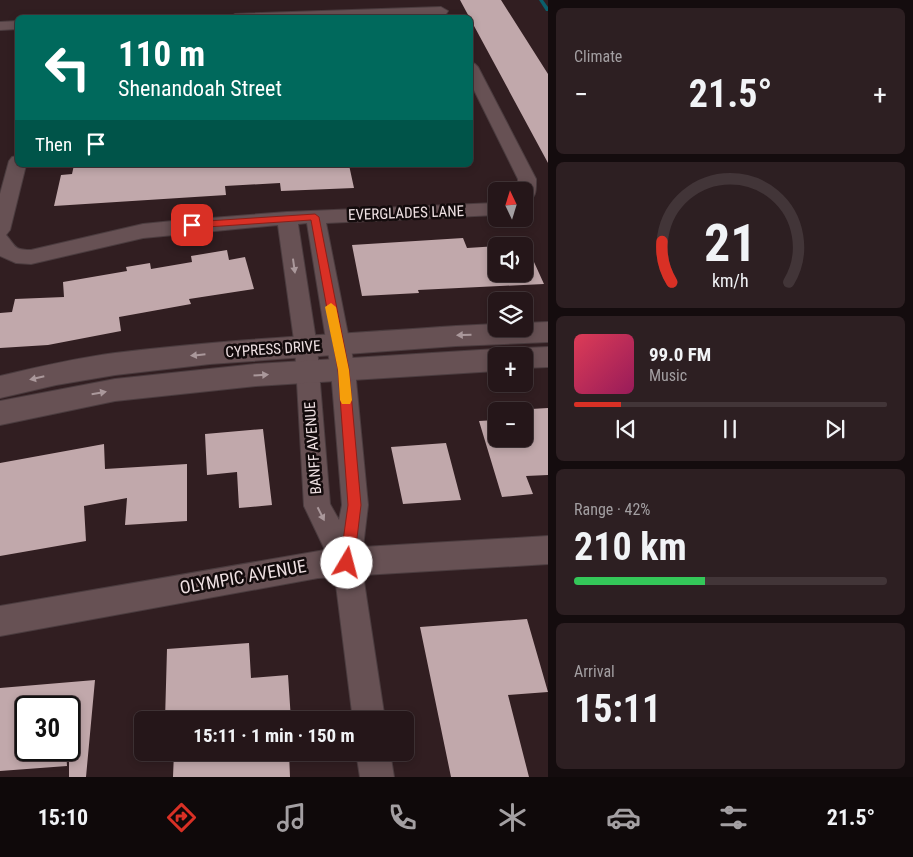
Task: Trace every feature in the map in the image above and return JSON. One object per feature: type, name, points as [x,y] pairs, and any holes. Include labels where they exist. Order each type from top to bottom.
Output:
[{"type":"street","points":[[301,15],[440,10]]},
{"type":"street","points":[[0,26],[15,25]]},
{"type":"street","points":[[473,73],[527,182]]},
{"type":"street","points":[[0,230],[16,167]]},
{"type":"street","name":"EVERGLADES LANE","points":[[4,247],[17,257],[32,257],[143,231],[288,218],[488,209]]},
{"type":"street","points":[[315,217],[337,344],[344,370],[355,505],[347,563],[368,711]]},
{"type":"street","name":"BANFF AVENUE","points":[[288,218],[307,359],[317,506],[347,563]]},
{"type":"street","name":"CYPRESS DRIVE","points":[[0,414],[115,390],[256,375],[307,359],[337,344],[548,332]]},
{"type":"street","name":"CYPRESS DRIVE","points":[[0,387],[56,374],[115,364],[210,354],[307,359],[344,370],[488,361]]},
{"type":"street","points":[[533,358],[548,357]]},
{"type":"street","name":"OLYMPIC AVENUE","points":[[0,621],[318,564],[548,550]]},
{"type":"street","points":[[374,761],[377,777]]},
{"type":"building","points":[[460,0],[501,0],[548,74],[548,163],[473,24],[473,15],[468,15]]},
{"type":"building","points":[[74,167],[349,167],[354,188],[281,191],[280,183],[225,186],[226,195],[54,206],[61,175],[72,174]]},
{"type":"building","points":[[463,238],[467,248],[488,247],[488,282],[533,282],[533,260],[544,284],[418,290],[419,293],[362,296],[352,245]]},
{"type":"building","points":[[227,250],[229,260],[245,257],[254,289],[189,299],[191,304],[119,317],[121,331],[48,345],[0,348],[0,313],[12,312],[15,299],[64,297],[63,282],[127,271],[126,267],[150,263],[151,269],[192,262],[191,256]]},
{"type":"building","points":[[548,408],[548,475],[526,476],[533,494],[502,497],[479,421],[488,420],[488,447],[533,447],[533,409]]},
{"type":"building","points":[[263,429],[272,505],[239,508],[237,472],[207,475],[205,434]]},
{"type":"building","points":[[446,443],[461,500],[403,504],[391,447]]},
{"type":"building","points":[[104,444],[105,469],[187,464],[187,521],[125,525],[127,498],[84,506],[86,541],[0,556],[0,463]]},
{"type":"building","points":[[527,619],[548,692],[508,695],[529,777],[451,777],[420,627]]},
{"type":"building","points":[[249,643],[251,678],[288,675],[290,711],[165,711],[167,649]]},
{"type":"building","points":[[95,680],[86,777],[69,777],[69,761],[80,761],[80,696],[15,696],[15,761],[67,761],[67,766],[0,771],[0,688]]},
{"type":"building","points":[[174,761],[289,761],[290,777],[173,777]]},
{"type":"waterway","points":[[541,0],[548,10]]},
{"type":"slow traffic","points":[[331,307],[337,344],[344,370],[346,400]]},
{"type":"route","points":[[192,225],[315,217],[337,344],[344,370],[355,505],[347,563]]}]
